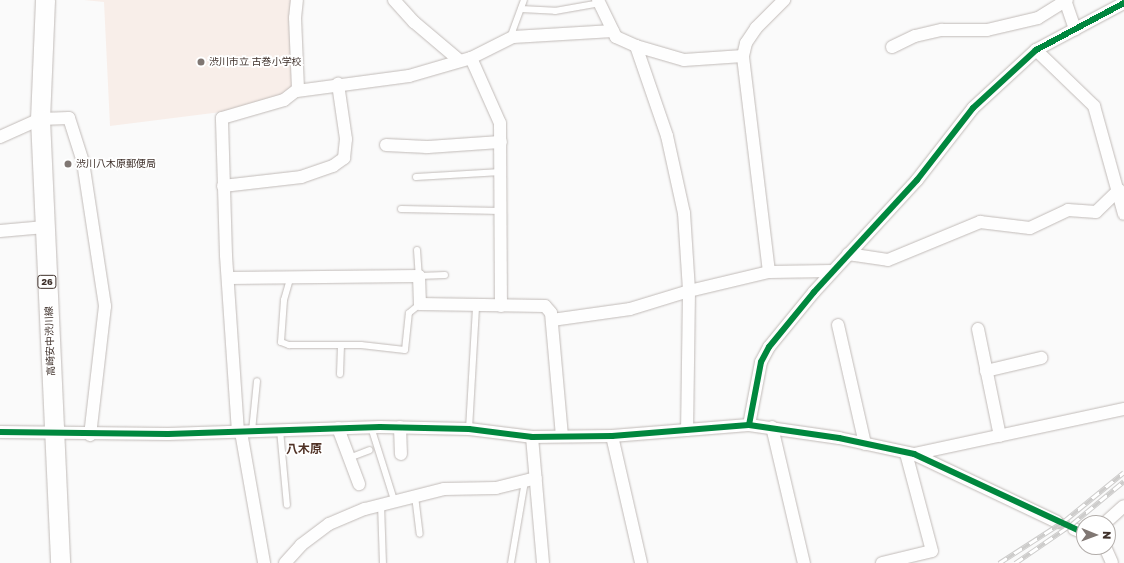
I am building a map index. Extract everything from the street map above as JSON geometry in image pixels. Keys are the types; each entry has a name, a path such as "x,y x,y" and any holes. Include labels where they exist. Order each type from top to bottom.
{"main road":[{"name":"高崎安中渋川線","path":"45,0 40,119 60,563"}],"street":[{"path":"297,0 297,91"},
{"path":"394,0 414,22 465,59 500,123 501,306"},
{"path":"769,272 743,56 746,43 756,28 784,0"},
{"path":"892,47 915,36 942,30 987,30 1038,18 1066,0 1074,29"},
{"path":"599,2 616,37 636,46 684,60 743,56"},
{"path":"749,425 761,362 769,347 832,271 917,180 973,108 1036,50 1124,3"},
{"path":"264,563 244,432 228,278 223,186 222,118 284,100 297,91 338,84 409,76 465,59 509,39 613,31"},
{"path":"636,46 667,136 682,196 689,291 687,430"},
{"path":"1036,50 1094,106 1119,190 1124,214"},
{"path":"223,186 301,177 333,166 344,158 346,139 338,84"},
{"path":"0,136 40,119 69,118 83,162 105,306 90,434"},
{"path":"386,145 427,147 500,142"},
{"path":"848,254 888,260 980,222 1030,228 1068,210 1096,212 1119,190"},
{"path":"0,230 45,227"},
{"path":"552,320 630,309 689,291 769,272 832,271"},
{"path":"228,278 290,279 419,276 420,304 545,306 551,313 552,320 562,436"},
{"path":"838,325 865,444"},
{"path":"978,329 1000,436"},
{"path":"986,371 1041,358"},
{"path":"910,454 1124,409"},
{"path":"0,432 54,435 244,432 400,427 469,429 532,436 612,436 749,425 772,427 910,454 1057,522"},
{"path":"400,427 401,454"},
{"path":"772,427 804,563"},
{"path":"338,428 359,484"},
{"path":"532,436 530,479 543,563"},
{"path":"612,436 641,563"},
{"path":"882,563 932,551 910,454"},
{"path":"286,563 301,545 329,524 381,504 444,489 496,488 530,479"},
{"path":"1114,515 1124,506"}],"lane":[{"path":"509,39 524,0"},
{"path":"521,9 555,12 599,2"},
{"path":"416,177 501,172"},
{"path":"401,209 501,211"},
{"path":"417,250 419,276 445,275"},
{"path":"290,279 284,300 281,342 289,345 341,345 405,350 409,312 420,304"},
{"path":"469,429 476,306"},
{"path":"340,374 341,345"},
{"path":"244,432 257,381"},
{"path":"371,427 394,500"},
{"path":"280,430 288,505"},
{"path":"349,458 370,450"},
{"path":"511,563 530,479"},
{"path":"415,496 420,534"},
{"path":"381,504 383,563"}],"shaded area":[{"name":"渋川市立 古巻小学校","path":"84,0 294,0 296,73 290,93 229,111 110,126 104,2"}],"tunnel":[{"path":"1057,522 1074,529"}],"railway":[{"path":"999,563 1064,521 1124,472"},
{"path":"1015,563 1072,524 1124,481"}],"cycle path":[{"path":"749,425 761,362 769,347 814,292 917,180 973,108 1036,50 1124,3"},
{"path":"0,432 168,434 380,427 469,429 532,437 612,436 749,425 839,438 914,454 1076,529"}],"place":[{"name":"渋川市立 古巻小学校","path":"201,62"},
{"name":"渋川八木原郵便局","path":"68,164"}],"district":[{"name":"八木原","path":"304,449"}]}
